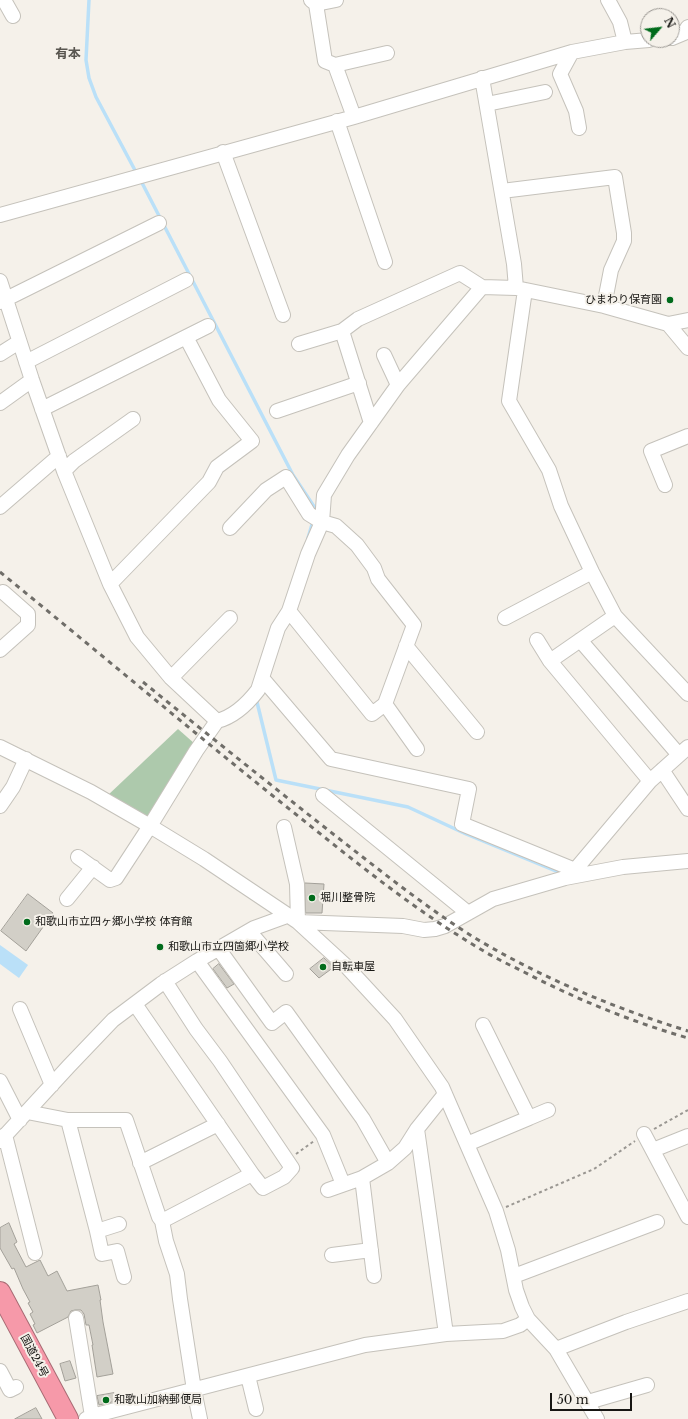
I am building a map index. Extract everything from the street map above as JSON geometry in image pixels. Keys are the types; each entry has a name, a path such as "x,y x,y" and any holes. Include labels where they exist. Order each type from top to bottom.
{"highway":[{"name":"国道24号","path":"0,1292 68,1419"}],"street":[{"path":"4,0 13,16"},
{"path":"336,0 314,2 325,61 334,64 387,52"},
{"path":"608,0 620,22 625,42"},
{"path":"0,215 223,152 354,117 572,52 625,42 640,41"},
{"path":"572,52 560,74 576,111 579,128"},
{"path":"334,64 354,117"},
{"path":"482,78 514,264 520,289 509,401 549,470 561,506 592,572 615,616 688,694"},
{"path":"487,104 545,92"},
{"path":"337,121 385,262"},
{"path":"223,152 284,315"},
{"path":"502,191 615,177 624,241 611,270 604,306"},
{"path":"2,300 159,223"},
{"path":"299,344 342,331 358,319 460,273 482,287 520,289 604,306 668,324 688,320"},
{"path":"26,362 186,280"},
{"path":"0,281 2,300 19,342 64,471 110,584 137,638 171,678 217,721"},
{"path":"78,857 110,880 116,878 196,751 217,721 224,720 234,714 258,688 278,628 289,611 308,554 324,495 348,455 398,385 482,287"},
{"path":"668,324 688,348"},
{"path":"42,409 208,326"},
{"path":"342,331 371,423"},
{"path":"110,584 210,482 217,467 252,441 219,400 186,337"},
{"path":"0,354 19,342"},
{"path":"384,355 398,385"},
{"path":"0,403 32,380"},
{"path":"277,411 359,383"},
{"path":"64,471 74,461 133,419"},
{"path":"665,485 651,451 688,436"},
{"path":"0,507 59,456"},
{"path":"230,528 266,490 286,477 309,514 317,519 336,526 357,546 374,568 378,579 414,624 385,704 372,714 289,611"},
{"path":"505,618 592,572"},
{"path":"0,650 28,625 28,614 3,592"},
{"path":"550,661 615,616"},
{"path":"171,678 230,618"},
{"path":"537,640 550,661 650,781"},
{"path":"572,875 650,781 683,751 580,640"},
{"path":"406,646 477,732"},
{"path":"258,688 330,759 469,789 462,824 572,875"},
{"path":"385,704 417,749"},
{"path":"0,747 91,792 204,858 292,919 347,967 396,1019 442,1087 496,1211 508,1250 522,1307 528,1319 556,1349 597,1419"},
{"path":"0,806 13,787 26,759"},
{"path":"662,770 688,809"},
{"path":"323,795 468,913"},
{"path":"284,827 297,884 292,919"},
{"path":"35,1253 3,1138 114,1020 165,981 218,948 249,931 292,919 429,929 444,926 493,900 572,875 623,867 688,861"},
{"path":"67,899 93,867"},
{"path":"249,931 286,974"},
{"path":"218,948 272,1023 286,1012 363,1119 388,1163"},
{"path":"197,961 323,1135 343,1184"},
{"path":"134,1004 263,1188 284,1177 292,1168 220,1061 196,1029 165,981"},
{"path":"20,1009 52,1085"},
{"path":"483,1025 530,1118"},
{"path":"0,1081 23,1116"},
{"path":"328,1190 362,1178 388,1163 405,1148 417,1129 445,1094"},
{"path":"467,1144 548,1110"},
{"path":"23,1116 68,1120 126,1120 159,1217 162,1220 166,1241 177,1274 194,1390 200,1419"},
{"path":"68,1120 102,1254 117,1251 124,1277"},
{"path":"140,1163 218,1124"},
{"path":"417,1129 446,1334"},
{"path":"644,1134 688,1217"},
{"path":"652,1150 688,1136"},
{"path":"162,1220 252,1174"},
{"path":"362,1178 374,1276"},
{"path":"514,1276 657,1222"},
{"path":"97,1231 119,1224"},
{"path":"332,1254 371,1250"},
{"path":"556,1349 626,1322 688,1301"},
{"path":"76,1318 89,1418 365,1345 446,1334 503,1331 520,1325 528,1319"},
{"path":"248,1376 256,1409"},
{"path":"588,1402 647,1385"}],"path":[{"path":"496,1211 594,1169 644,1134 688,1110"},
{"path":"287,1161 323,1135"}],"green space":[{"path":"178,729 195,744 148,818 107,796"}],"water":[{"path":"0,945 28,965 19,978 0,964"}],"building":[{"name":"堀川整骨院","path":"305,883 324,884 322,913 306,913"},
{"name":"和歌山市立四ヶ郷小学校 体育館","path":"28,894 53,913 26,951 1,931"},
{"name":"自転車屋","path":"324,958 334,967 319,978 310,969"},
{"path":"219,964 234,984 227,988 213,969"},
{"path":"9,1223 17,1242 14,1244 26,1267 40,1260 48,1276 57,1271 67,1291 98,1285 103,1322 113,1374 97,1377 89,1325 86,1325 84,1314 81,1310 71,1311 68,1317 37,1333 33,1325 35,1324 30,1314 33,1312 28,1303 30,1302 14,1268 12,1269 0,1248 0,1228"},
{"path":"70,1361 76,1378 65,1381 60,1364"},
{"path":"114,1393 116,1401 99,1405 97,1396"},
{"path":"36,1408 42,1419 15,1419"}],"waterway":[{"path":"89,0 86,60 89,78 96,97 137,174"},
{"path":"140,179 293,475 317,511 316,513"},
{"path":"308,538 313,521"},
{"path":"256,698 276,780 408,807 466,834 563,874"}],"railway":[{"path":"0,572 204,740 351,858 404,898 459,936 492,956 544,982 604,1009 688,1038"},
{"path":"143,682 337,837 422,902 475,938 500,953 579,991 688,1031"}],"place":[{"name":"ひまわり保育園","path":"670,300"},
{"name":"堀川整骨院","path":"312,898"},
{"name":"和歌山市立四ヶ郷小学校 体育館","path":"27,922"},
{"name":"和歌山市立四箇郷小学校","path":"160,947"},
{"name":"自転車屋","path":"323,967"},
{"name":"和歌山加納郵便局","path":"106,1400"}],"district":[{"name":"有本","path":"68,54"}]}
